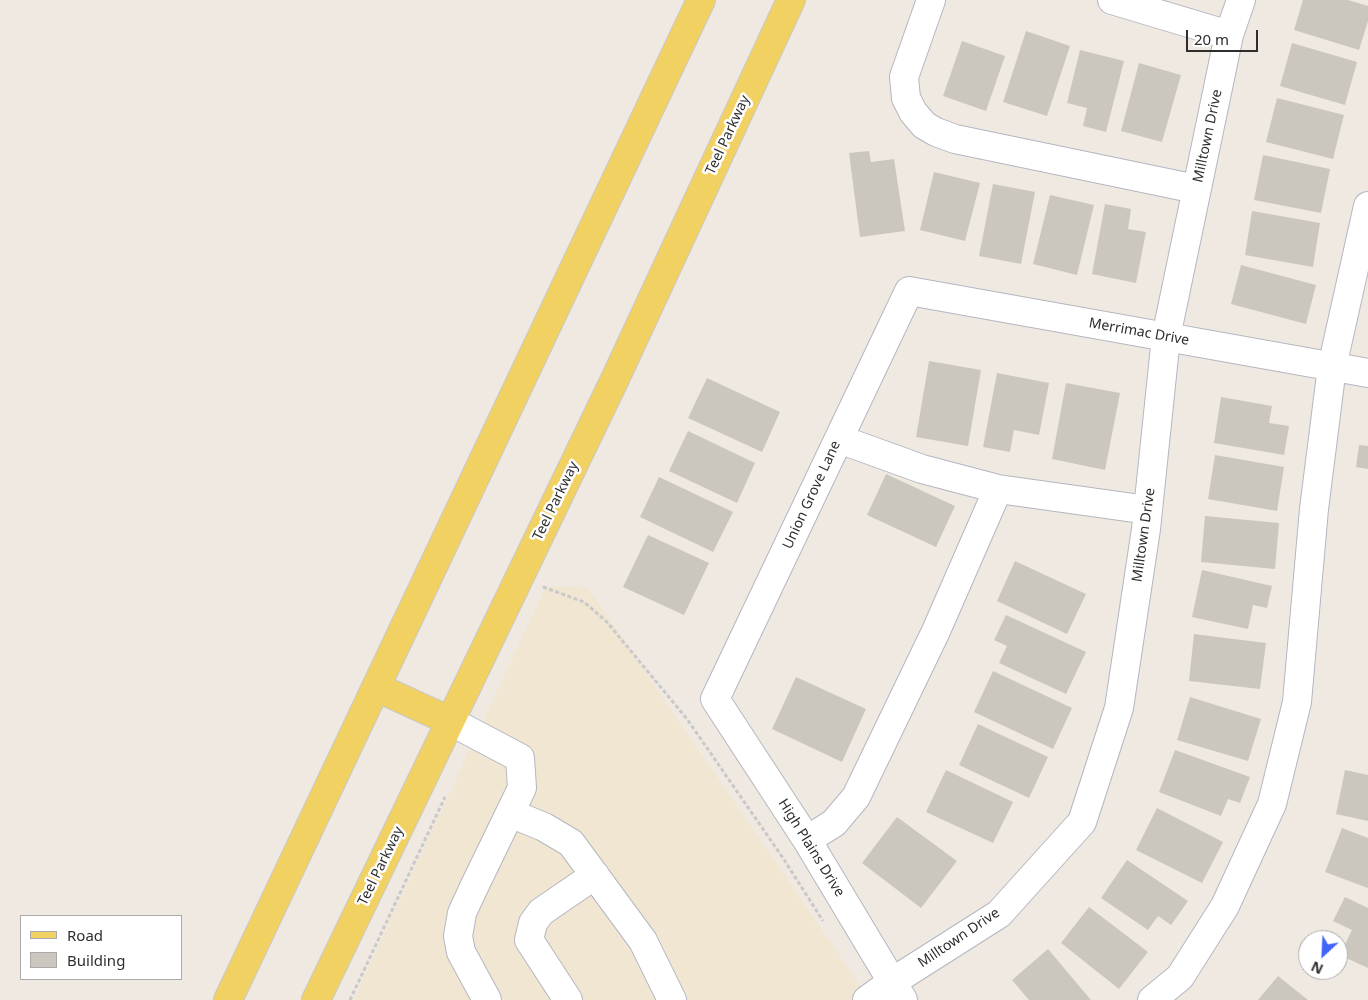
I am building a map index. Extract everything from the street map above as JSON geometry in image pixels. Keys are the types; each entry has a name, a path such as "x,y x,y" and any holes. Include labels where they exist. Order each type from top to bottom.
{"main road":[{"path":"228,1000 701,0"},
{"name":"Teel Parkway","path":"316,1000 610,388 792,0"},
{"path":"376,687 450,721"}],"street":[{"path":"931,0 904,76 906,98 913,112 924,125 955,139 1196,189"},
{"path":"1112,0 1228,35"},
{"name":"Milltown Drive","path":"867,1000 898,991 999,914 1082,822 1119,708 1148,510 1166,337 1228,35 1241,0"},
{"path":"1152,1000 1180,977 1220,914 1272,804 1298,702 1314,509 1332,366 1368,206"},
{"name":"Merrimac Drive","path":"909,292 1368,373"},
{"name":"Union Grove Lane","path":"715,699 909,292"},
{"path":"839,439 922,470 998,489 1148,510"},
{"path":"807,840 834,823 856,797 936,631 998,489"},
{"name":"High Plains Drive","path":"715,699 807,840 898,991"},
{"path":"450,721 520,758 522,788 462,913 458,936 461,952 487,1000"},
{"path":"510,813 544,827 570,843 643,941 672,1000"},
{"path":"568,1000 529,940 533,923 541,912 595,875"}],"path":[{"path":"543,587 584,602 607,622 687,719 783,858 828,929"},
{"path":"350,1000 446,796"}],"shaded area":[{"path":"546,586 587,587 870,1000 353,1000"}],"building":[{"path":"1303,0 1348,0 1368,6 1368,21 1359,50 1294,30"},
{"path":"1026,31 1070,46 1047,116 1003,102"},
{"path":"962,41 1005,56 986,111 943,96"},
{"path":"1292,43 1357,62 1345,105 1280,86"},
{"path":"1080,50 1124,61 1106,132 1083,126 1087,108 1067,103"},
{"path":"1139,63 1181,75 1162,142 1121,131"},
{"path":"1277,98 1344,115 1333,159 1266,142"},
{"path":"869,151 871,162 894,159 905,231 860,237 849,153"},
{"path":"1263,155 1330,169 1321,213 1254,200"},
{"path":"934,172 980,183 965,241 920,230"},
{"path":"993,184 1035,192 1021,264 979,256"},
{"path":"1050,195 1094,205 1077,275 1033,264"},
{"path":"1105,204 1131,209 1128,229 1146,232 1136,283 1092,274"},
{"path":"1252,211 1320,223 1313,267 1245,255"},
{"path":"1241,265 1316,285 1306,324 1231,304"},
{"path":"929,361 981,370 968,446 916,437"},
{"path":"997,373 1049,383 1039,435 1014,430 1010,452 983,447"},
{"path":"707,378 780,412 762,452 688,418"},
{"path":"1066,383 1120,393 1105,470 1052,459"},
{"path":"1221,397 1272,406 1269,423 1289,426 1284,455 1214,443"},
{"path":"688,431 755,463 737,503 669,471"},
{"path":"1359,445 1368,446 1368,469 1356,467"},
{"path":"1215,455 1284,467 1277,511 1208,499"},
{"path":"886,474 955,506 936,547 867,515"},
{"path":"659,477 733,512 713,552 640,517"},
{"path":"1205,516 1279,523 1275,569 1201,562"},
{"path":"648,535 709,563 684,615 623,587"},
{"path":"1015,561 1086,594 1067,634 997,601"},
{"path":"1202,570 1272,586 1267,608 1253,605 1248,629 1192,617"},
{"path":"1006,615 1086,652 1066,694 999,663 1007,646 994,640"},
{"path":"1194,634 1266,643 1260,689 1189,681"},
{"path":"993,671 1072,708 1053,749 974,712"},
{"path":"796,677 866,709 842,762 772,729"},
{"path":"1190,697 1261,719 1248,761 1177,740"},
{"path":"978,724 1048,757 1029,798 959,765"},
{"path":"1175,750 1250,777 1240,803 1228,799 1221,816 1159,792"},
{"path":"946,770 1013,802 993,843 926,812"},
{"path":"1345,770 1368,775 1368,821 1336,814"},
{"path":"1157,808 1223,842 1202,883 1136,850"},
{"path":"897,817 957,861 921,908 862,863"},
{"path":"1342,828 1368,838 1368,888 1325,872"},
{"path":"1127,860 1188,901 1171,925 1158,916 1148,930 1101,898"},
{"path":"1345,897 1368,908 1368,968 1348,959 1348,938 1352,930 1333,921"},
{"path":"1089,907 1148,952 1119,989 1061,943"},
{"path":"1048,949 1091,1000 1029,1000 1012,980"},
{"path":"1278,976 1308,1000 1258,1000"}]}
